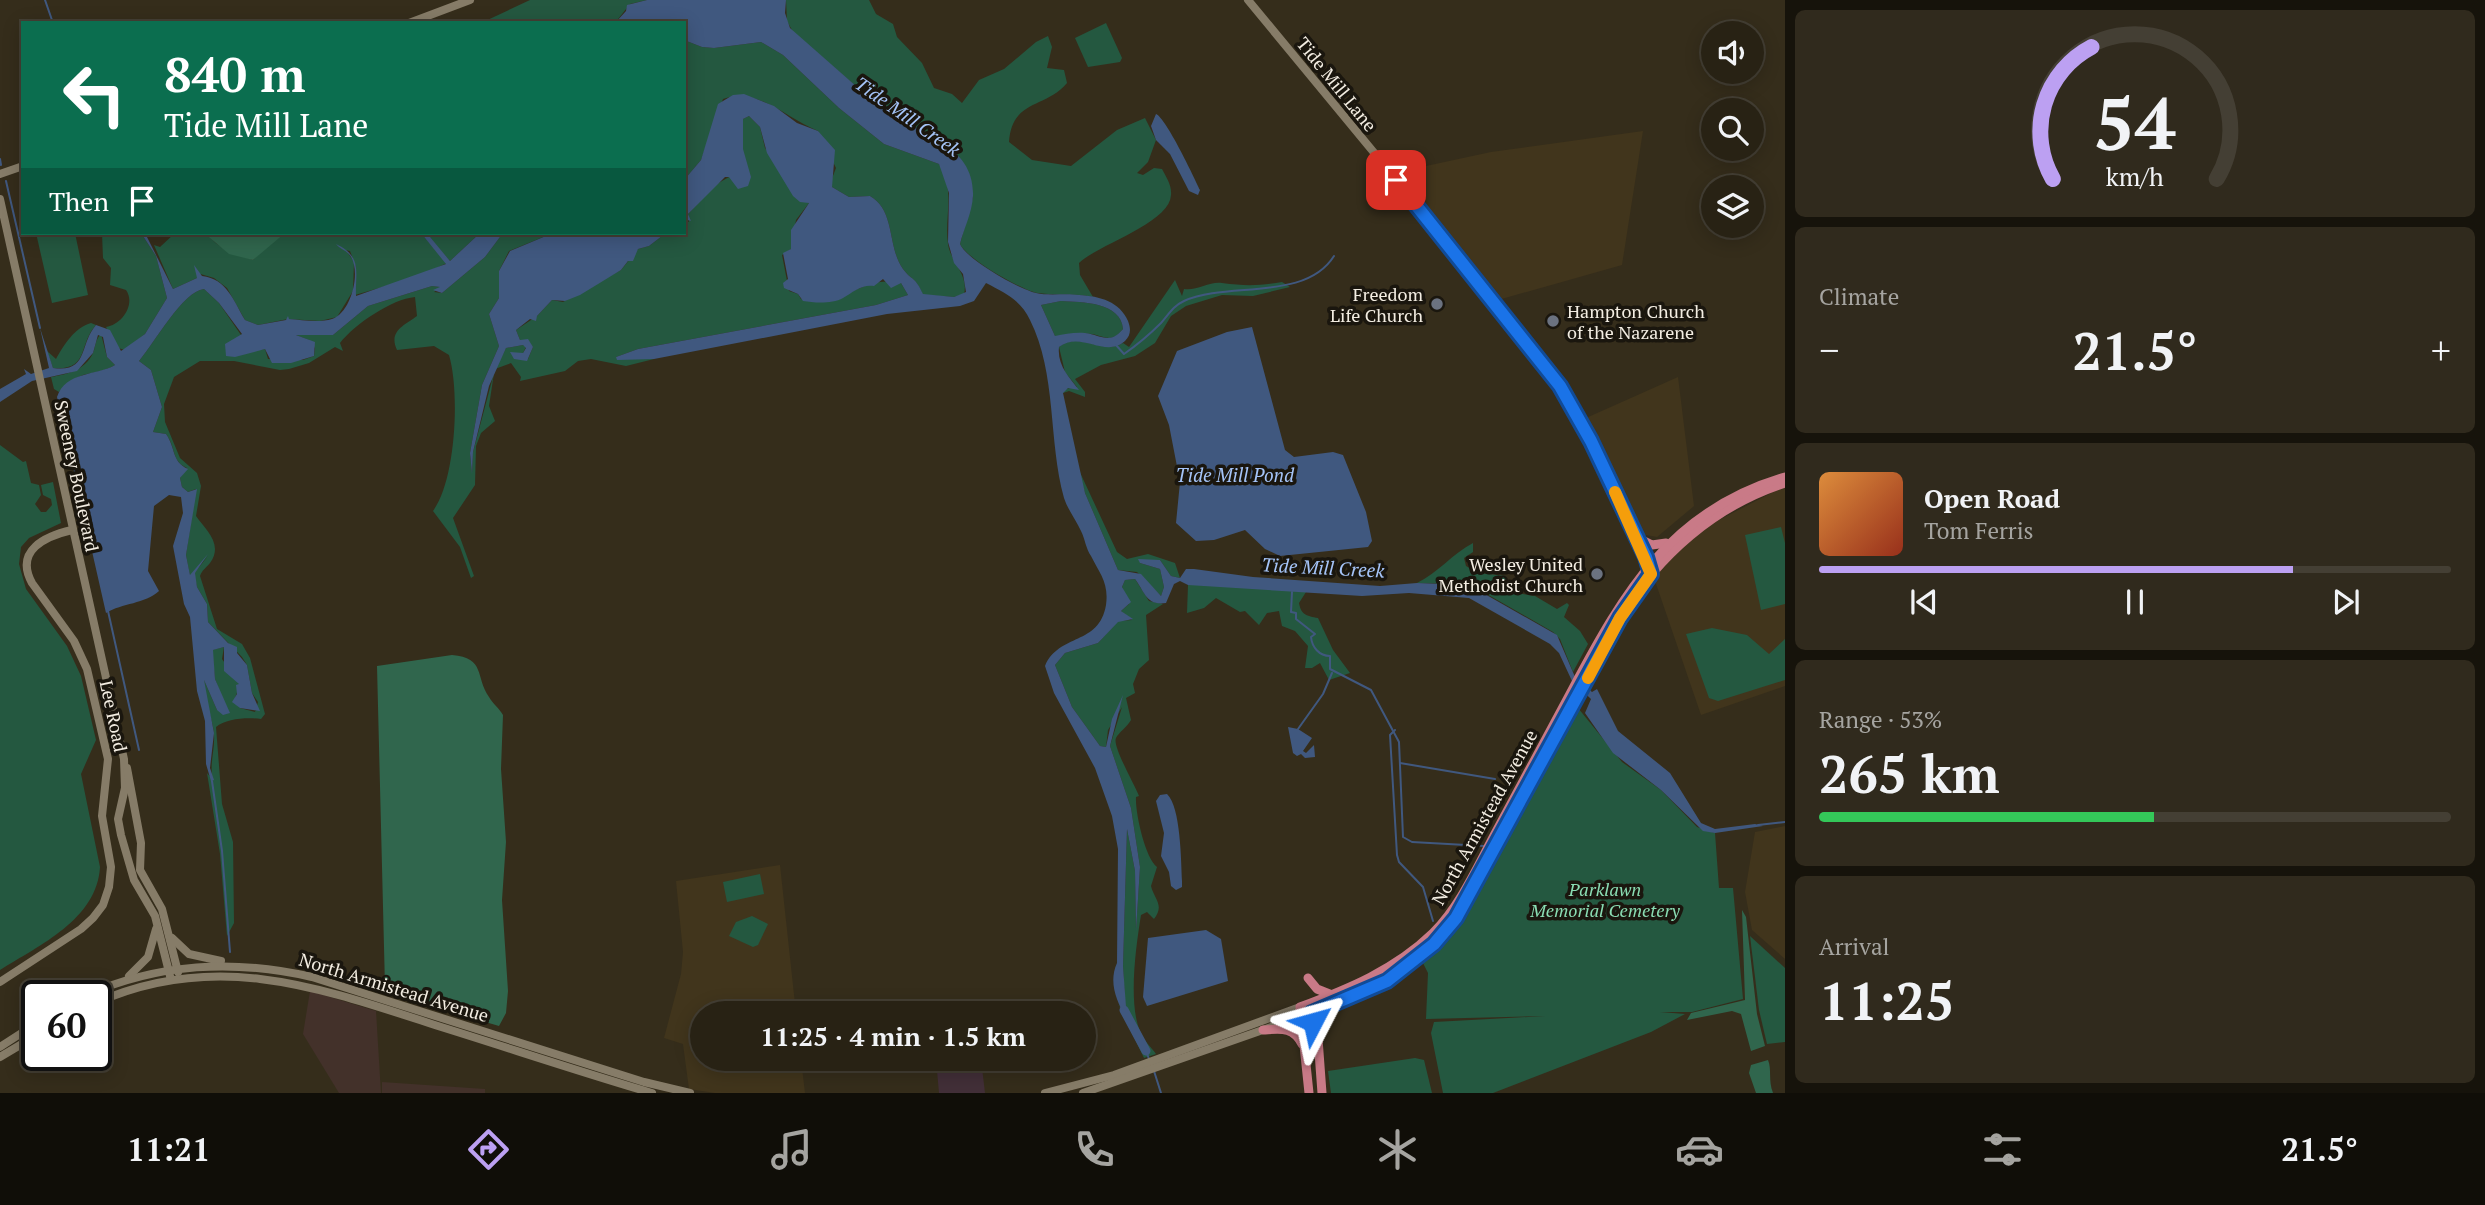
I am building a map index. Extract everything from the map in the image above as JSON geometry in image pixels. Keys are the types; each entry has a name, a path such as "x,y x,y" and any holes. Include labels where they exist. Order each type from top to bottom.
{"main road":[{"name":"Tide Mill Lane","path":"1248,0 1409,195 1560,386 1576,412 1649,569"},
{"path":"414,21 465,1"},
{"path":"0,174 21,167"},
{"name":"Sweeney Boulevard","path":"0,199 72,530 124,759 130,775 132,803 141,843 141,874 162,909 168,930 171,980"},
{"name":"North Armistead Avenue","path":"1311,1008 1391,966 1429,937 1449,914 1582,681 1612,615 1671,540 1721,503 1743,491 1785,477"},
{"name":"North Armistead Avenue","path":"1649,569 1705,524 1746,499 1785,483"},
{"name":"Lee Road","path":"0,982 81,929 103,905 109,887 110,856 102,816 108,759 89,678 77,647 32,583 27,571 35,544 46,537 72,530"},
{"path":"1636,537 1652,545 1671,540"},
{"name":"North Armistead Avenue","path":"1161,1063 1311,1008 1342,1002 1379,985 1413,962 1456,918 1577,690"},
{"name":"Sweeney Boulevard","path":"124,759 125,788 119,827 134,880 153,912 171,969 181,978"},
{"path":"117,983 139,969 148,957 156,937 153,912"},
{"path":"168,930 178,946 189,954 237,965"},
{"path":"197,977 212,971 215,965"},
{"name":"North Armistead Avenue","path":"112,985 171,969 215,965 237,965 312,977 644,1082 690,1093"},
{"name":"North Armistead Avenue","path":"112,998 171,980 197,977 253,976 313,986 652,1093"},
{"path":"1308,978 1317,989 1332,995"},
{"path":"1322,1093 1318,1022 1323,1013 1342,1002"},
{"path":"1311,1008 1322,1093"},
{"path":"1300,1012 1309,1093"},
{"name":"North Armistead Avenue","path":"1083,1093 1149,1067 1263,1031 1300,1012"},
{"path":"1263,1031 1291,1031 1304,1049"},
{"path":"0,1046 21,1033"},
{"path":"0,1057 21,1045"},
{"name":"North Armistead Avenue","path":"1045,1093 1149,1067"}],"shaded area":[{"path":"1643,131 1622,265 1498,300 1400,178 1426,166 1491,152"},
{"path":"1678,377 1694,506 1657,537 1640,534 1586,418"},
{"path":"1785,486 1785,686 1701,715 1654,578 1683,546 1717,521"},
{"path":"1785,826 1785,959 1752,930 1745,892 1755,832"},
{"path":"780,865 795,1001 690,1001 690,1071 802,1071 805,1093 715,1093 689,1089 683,1044 664,1038 681,974 683,952 676,881"},
{"path":"310,991 376,1011 381,1093 339,1093 303,1034"},
{"path":"937,1071 982,1071 985,1093 939,1093"},
{"path":"382,1082 485,1089 485,1093 382,1093"}],"green space":[{"path":"530,0 647,0 630,4 617,21 485,21"},
{"path":"786,0 869,0 876,14 893,24 897,37 922,63 934,88 952,94 962,103 979,80 1004,69 1036,42 1048,36 1052,47 1047,68 1064,70 1067,83 1016,118 1009,142 1032,160 1071,166 1117,130 1145,118 1156,140 1148,162 1137,173 1143,175 1154,168 1162,169 1171,188 1168,205 1147,224 1079,263 1080,275 1093,297 1038,293 1008,280 973,258 960,244 973,197 906,123 887,112 884,103 873,101 793,32 787,21"},
{"path":"1106,23 1122,58 1120,62 1088,67 1075,38"},
{"path":"686,41 714,48 761,42 783,55 839,108 884,144 939,164 947,183 948,244 964,281 964,294 954,297 923,295 898,260 888,220 878,203 870,196 849,197 832,187 831,181 836,168 818,131 772,106 748,97 723,99 701,160 686,178"},
{"path":"749,116 760,127 765,148 809,203 796,220 791,249 782,255 789,291 798,294 801,299 828,300 874,283 887,282 901,283 908,295 876,305 638,349 616,357 654,359 626,366 591,359 578,361 565,371 520,381 521,377 511,363 495,369 506,348 523,345 526,347 523,353 528,359 533,347 520,340 516,330 537,316 552,300 563,302 621,270 638,249 649,246 663,235 686,235 688,214 715,185 729,177 743,149 743,119"},
{"path":"36,235 75,235 88,295 52,303"},
{"path":"102,235 142,235 156,256 167,298 145,334 125,350 118,348 106,327 117,322 126,313 129,296 126,290 110,285 111,268 103,258"},
{"path":"173,235 208,235 222,248 253,260 279,235 423,235 447,263 417,277 355,295 356,267 350,251 346,250 354,262 353,291 337,317 320,321 288,319 258,325 245,320 227,288 214,278 197,273 197,278 173,289 154,245 160,247"},
{"path":"206,235 283,235 253,260 229,254"},
{"path":"427,235 478,235 450,261"},
{"path":"502,235 548,235 509,251 499,271 499,298 489,314 499,346 482,385 470,453 472,473 473,452 494,373 489,406 495,421 481,433 476,446 475,485 453,518 474,576 471,578 460,547 433,511 447,479 454,435 454,391 449,355 434,346 397,350 395,343 399,329 417,316 415,297 385,307 364,321 340,343 343,351 335,347 309,363 280,370 234,361 200,361 174,377 164,404 165,422 180,458 197,473 201,486 196,516 212,537 215,549 214,556 200,576 217,629 242,644 250,658 265,714 261,719 231,720 216,727 222,804 233,842 234,923 227,936 220,854 207,773 213,780 214,735 204,680 217,710 223,700 215,679 212,650 224,647 222,659 240,685 235,698 240,708 255,712 258,702 252,693 247,665 242,657 208,622 207,604 197,587 195,572 208,556 190,576 186,555 196,489 188,492 182,487 180,478 187,468 178,462 166,434 153,432 162,407 151,370 139,361 187,298 204,289 219,303 252,351 265,349 268,359 303,360 314,356 315,348 309,340 296,335 333,335 368,306 432,286 441,287 434,292 442,293 485,257"},
{"path":"1175,280 1182,296 1184,289 1217,283 1252,285 1282,282 1290,287 1253,296 1222,295 1186,306 1171,316 1155,343 1135,356 1101,365 1075,379 1085,392 1085,397 1069,391 1063,393 1064,389 1077,387 1065,372 1059,347 1075,341 1107,347 1123,343 1129,347"},
{"path":"1061,301 1089,303 1108,309 1121,320 1123,329 1112,338 1088,334 1055,336 1041,305"},
{"path":"91,323 96,325 78,361 65,368 53,368 47,351 56,359 75,333"},
{"path":"101,334 107,357 115,365 74,379 59,392 54,389 51,377 83,366"},
{"path":"0,445 23,462 26,461 31,483 39,485 41,495 35,504 41,512 46,512 52,505 51,499 43,495 41,485 53,482 61,523 29,538 21,547 19,564 26,589 67,646 81,676 96,740 81,774 100,867 89,902 78,916 64,929 0,970"},
{"path":"1077,466 1117,552 1127,559 1148,554 1175,563 1180,578 1171,576 1160,560 1140,563 1160,569 1164,587 1161,596 1137,572 1118,570 1085,493"},
{"path":"1781,527 1785,543 1785,604 1761,610 1745,535"},
{"path":"1473,543 1473,552 1464,558 1466,566 1479,573 1506,576 1509,592 1535,596 1557,609 1567,603 1569,605 1564,617 1580,631 1588,644 1573,672 1560,639 1553,632 1478,589 1462,584 1417,583"},
{"path":"1135,579 1149,601 1163,604 1146,615 1149,660 1139,669 1133,684 1135,693 1126,698 1131,720 1116,738 1120,756 1139,796 1136,797 1136,804 1139,823 1149,854 1157,867 1151,886 1159,910 1154,919 1147,912 1141,915 1134,974 1136,1019 1143,1037 1156,1054 1144,1058 1118,1004 1126,1018 1123,966 1127,829 1135,871 1136,930 1140,867 1131,808 1110,746 1122,707 1108,730 1106,747 1100,746 1072,707 1055,665 1065,653 1098,643 1118,621 1132,620 1121,611 1129,604 1122,587 1125,580"},
{"path":"1188,585 1306,592 1299,603 1301,610 1308,616 1318,618 1333,650 1350,673 1329,680 1320,663 1312,668 1305,668 1308,646 1295,631 1282,626 1279,611 1267,613 1259,625 1245,611 1240,612 1216,598 1204,608 1187,613"},
{"path":"1712,628 1747,635 1769,654 1785,639 1785,680 1718,701 1709,698 1686,634"},
{"path":"452,655 463,657 475,664 485,690 503,715 501,769 506,842 502,900 508,991 506,1013 499,1026 397,996 385,987 377,666"},
{"name":"Parklawn Memorial Cemetery","path":"1578,708 1622,762 1661,790 1697,827 1715,833 1719,888 1733,888 1743,999 1692,1012 1660,1012 1685,1014 1651,1032 1493,1093 1443,1093 1431,1033 1434,1022 1546,1016 1426,1019 1428,973 1423,963 1465,918"},
{"path":"760,874 764,894 727,902 723,882"},
{"path":"1742,910 1746,917 1757,1014 1765,1046 1751,1051 1741,1014 1732,1011 1687,1020 1691,1013 1745,1000"},
{"path":"752,916 768,924 758,945 753,947 729,936 736,922"},
{"path":"1750,936 1785,968 1785,1042 1767,1044 1759,1010"},
{"path":"1415,1058 1424,1060 1432,1093 1331,1093 1328,1071"},
{"path":"1768,1060 1773,1093 1756,1093 1749,1073 1751,1065"}],"water":[{"path":"647,0 786,0 785,13 790,28 873,101 884,99 888,112 944,144 956,153 965,165 971,179 973,196 960,244 972,258 1006,280 1028,290 1041,294 1094,297 1108,301 1120,309 1130,327 1125,341 1117,346 1076,341 1059,347 1064,370 1079,390 1068,388 1063,393 1085,493 1118,570 1141,574 1161,596 1164,587 1160,569 1140,563 1138,559 1160,560 1171,576 1180,578 1186,569 1194,569 1253,577 1380,586 1417,583 1469,585 1557,635 1575,677 1592,692 1597,689 1618,731 1670,773 1701,823 1715,829 1755,824 1763,826 1715,833 1703,831 1661,790 1613,753 1585,713 1591,699 1572,681 1559,653 1550,644 1469,598 1409,593 1362,596 1188,585 1180,581 1174,584 1166,603 1159,603 1147,597 1135,579 1125,580 1122,587 1131,602 1121,611 1133,619 1118,622 1098,643 1065,653 1055,665 1072,707 1100,746 1106,747 1112,719 1123,695 1110,746 1131,808 1140,867 1136,931 1135,871 1127,829 1123,966 1127,1020 1117,999 1113,978 1117,963 1118,849 1112,816 1095,768 1054,693 1045,666 1059,648 1095,627 1102,618 1106,605 1106,591 1103,579 1064,498 1044,362 1030,320 1017,302 986,283 974,301 960,306 887,314 654,359 617,360 616,357 638,349 876,305 908,295 901,283 891,288 883,279 874,286 862,287 839,300 818,303 803,301 798,294 784,288 783,283 788,279 783,253 791,249 791,230 809,203 800,202 793,196 767,153 760,127 749,116 743,119 743,149 751,177 748,186 738,189 729,177 725,177 688,214 691,221 686,220 686,178 701,160 718,104 733,95 744,94 774,106 797,123 818,131 835,150 832,187 849,197 870,196 878,203 888,220 898,260 923,294 954,297 966,292 963,274 954,263 948,242 949,193 939,164 884,144 839,108 783,55 761,42 702,47 686,41 686,21 617,21 626,11 627,5","holes":["1061,301 1089,303 1115,313 1121,320 1123,329 1109,338 1081,333 1055,336 1041,305"]},
{"path":"1156,114 1186,161 1200,190 1198,195 1189,191 1170,154 1156,140 1151,126"},
{"path":"142,235 146,235 173,289 197,278 194,265 202,276 218,281 223,286 245,320 258,325 286,320 288,316 289,319 316,321 332,319 339,315 349,301 355,273 351,257 336,244 345,249 354,260 356,266 356,296 446,264 423,235 430,237 450,261 478,235 502,235 485,257 442,293 433,290 440,287 432,286 368,306 333,335 296,335 315,342 314,356 291,363 272,363 265,349 235,357 226,356 225,344 242,334 219,303 204,289 187,298 139,361 151,370 162,407 153,432 166,434 176,458 188,469 180,478 182,487 188,492 197,489 186,555 190,575 208,554 195,573 197,587 207,604 208,622 228,643 237,647 237,653 247,665 252,693 260,711 240,708 232,702 237,694 236,685 239,684 224,671 224,647 213,650 215,679 230,713 223,715 217,710 204,680 214,733 210,768 214,780 211,781 206,764 205,721 197,691 190,617 184,604 173,546 183,513 181,497 169,495 154,506 148,571 159,591 147,599 106,613 57,397 61,389 74,378 115,365 107,357 103,337 98,335 93,353 77,371 32,381 0,402 0,389 26,374 24,369 31,374 49,368 40,328 53,368 73,366 78,362 96,325 110,330 121,351 145,334 167,298 156,256"},
{"path":"548,235 663,235 649,246 638,249 633,261 628,261 621,270 580,295 565,301 552,300 537,316 536,321 530,319 516,330 520,340 528,339 533,347 527,361 514,359 510,352 523,353 526,348 523,345 506,348 489,386 473,452 472,474 470,453 482,385 499,346 489,314 499,298 499,271 510,251"},
{"name":"Tide Mill Pond","path":"1252,327 1285,450 1294,457 1333,452 1343,455 1366,512 1372,541 1368,547 1280,556 1265,549 1245,530 1214,540 1196,541 1176,523 1180,482 1169,425 1158,396 1177,351 1227,332"},
{"path":"1288,727 1298,729 1312,738 1303,751 1306,753 1314,745 1315,757 1305,758 1301,754 1297,756 1293,753"},
{"path":"1167,794 1175,810 1179,835 1182,887 1176,890 1171,886 1169,872 1161,856 1164,833 1156,801 1160,795"},
{"path":"1206,930 1221,939 1228,981 1147,1006 1143,997 1148,938"}],"waterway":[{"path":"45,0 52,21"},
{"path":"0,159 1,165"},
{"path":"6,181 40,328"},
{"path":"1116,345 1124,354 1184,301 1202,295 1265,288 1305,280 1321,270 1334,256"},
{"path":"1292,592 1291,612 1296,613 1296,619 1315,634 1311,637 1313,644 1319,653 1330,656 1330,669 1371,690 1399,742 1403,837 1412,842 1484,846"},
{"path":"108,611 139,750"},
{"path":"1298,729 1323,694 1332,673"},
{"path":"1395,730 1390,735 1397,855 1399,862 1423,887 1433,921"},
{"path":"1400,763 1495,779"},
{"path":"212,781 222,851 230,952"},
{"name":"Tide Mill Creek","path":"1758,825 1785,822"},
{"name":"Tide Mill Creek","path":"1124,1010 1146,1051"},
{"name":"Tide Mill Creek","path":"1146,1051 1149,1059"},
{"name":"Tide Mill Creek","path":"1154,1071 1161,1093"}],"slow traffic":[{"path":"1588,678 1620,618 1651,574 1646,557 1615,492"}],"place":[{"name":"Freedom Life Church","path":"1437,304"},
{"name":"Hampton Church of the Nazarene","path":"1553,321"},
{"name":"Wesley United Methodist Church","path":"1597,574"}],"route":[{"path":"1313,1022 1312,1013 1387,981 1434,944 1456,918 1475,888 1620,618 1651,574 1646,557 1591,441 1560,386 1396,180"}]}
